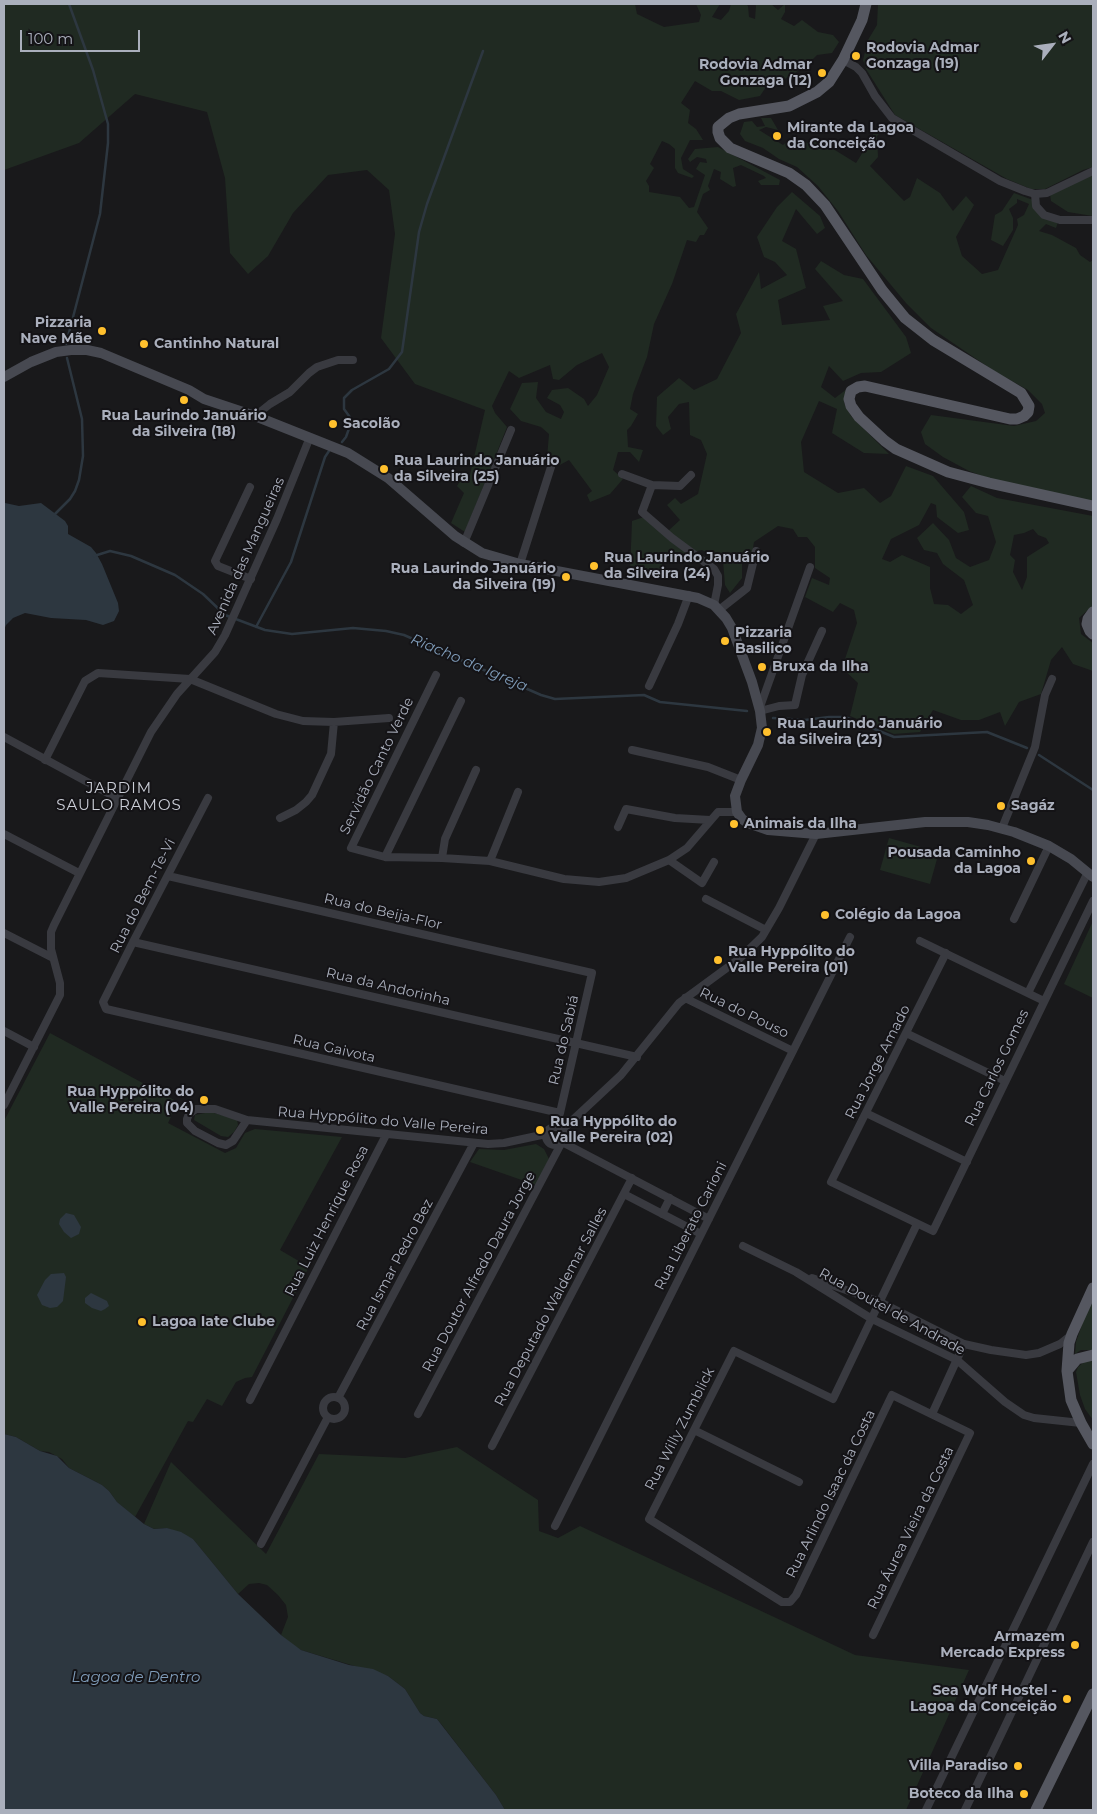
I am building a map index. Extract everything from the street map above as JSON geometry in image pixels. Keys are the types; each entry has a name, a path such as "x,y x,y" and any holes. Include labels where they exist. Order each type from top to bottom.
{"main road":[{"path":"866,4 862,20 843,60 829,82 817,92 789,106 739,114 729,118 718,127 720,138 730,148 789,173 806,185 825,205 882,290 905,318 932,340 1021,393 1029,406 1028,412 1024,416 1010,419 865,386 858,387 852,392 850,399 851,406 859,417 884,441 896,449 940,469 989,483 1093,506"},
{"path":"4,377 45,356 71,350 86,350 115,358 189,390 204,399 255,416 348,452 376,469 464,543 482,553 520,564 698,598 716,607 732,628 760,709 758,745 735,796 737,812 742,819 758,827 816,834 925,822 968,822 1002,828 1049,846 1072,859 1091,874"},
{"path":"1093,612 1087,624 1093,634"},
{"path":"1093,1288 1072,1334 1068,1352 1067,1371 1071,1400 1093,1444"},
{"path":"1067,1371 1077,1360 1093,1355"},
{"path":"1081,1423 1093,1427"},
{"path":"1036,1810 1093,1694"}],"street":[{"path":"843,60 862,73 875,96 892,118 1000,181 1035,194 1058,188 1093,171"},
{"path":"1035,194 1036,206 1044,215 1060,220 1093,220"},
{"path":"255,416 290,392 317,367 338,360 353,360"},
{"path":"464,543 511,430"},
{"name":"Avenida das Mangueiras","path":"4,1105 60,995 60,983 50,940 51,932 151,732 177,694 215,652 225,635 277,520 310,437"},
{"path":"520,564 551,468"},
{"path":"622,474 652,485 680,486 691,475"},
{"path":"652,485 642,512 672,538 714,569 718,576 716,607"},
{"path":"250,487 215,561 218,566 251,579"},
{"path":"716,607 747,588 756,552"},
{"path":"810,567 760,709 795,705 802,675 822,631"},
{"path":"649,686 689,596"},
{"path":"45,760 85,682 93,675 103,673 190,679 290,719 334,722 388,718"},
{"name":"Servidão Canto Verde","path":"436,675 351,848 385,857 490,861 564,879 599,882 637,874 669,860 681,853 694,841 710,820"},
{"path":"1002,828 1035,747 1044,695 1052,679"},
{"path":"385,857 460,701"},
{"path":"280,818 296,810 312,795 331,754 334,722"},
{"path":"4,737 117,798"},
{"path":"632,750 708,767 741,780"},
{"path":"442,858 445,839 476,770"},
{"path":"490,861 518,792"},
{"name":"Rua do Bem-Te-Vi","path":"104,1005 105,998 133,942 208,798"},
{"path":"618,827 626,809 675,818 710,820 718,812 737,812"},
{"path":"4,834 79,873"},
{"path":"562,1130 621,1075 672,1011 685,998 750,950 766,930 779,908 816,834"},
{"path":"1014,919 1049,846"},
{"path":"669,860 702,884 714,862"},
{"name":"Rua Carlos Gomes","path":"1028,993 1091,874"},
{"name":"Rua do Beija-Flor","path":"168,876 592,973"},
{"path":"706,899 766,930"},
{"name":"Rua Carlos Gomes","path":"917,1224 933,1231 1093,901"},
{"path":"4,933 53,958"},
{"name":"Rua Liberato Carioni","path":"555,1526 850,938"},
{"path":"920,941 1044,1001"},
{"name":"Rua da Andorinha","path":"133,942 637,1057"},
{"name":"Rua Jorge Amado","path":"917,1224 831,1182 946,953"},
{"name":"Rua do Sabiá","path":"560,1114 592,973"},
{"name":"Rua do Pouso","path":"685,998 793,1051"},
{"name":"Rua Gaivota","path":"104,1005 110,1011 560,1114"},
{"path":"4,1031 34,1047"},
{"path":"906,1033 1005,1081"},
{"name":"Rua Hyppólito do Valle Pereira","path":"247,1120 233,1141 226,1144 218,1143 195,1131 187,1119 193,1111 203,1108 224,1111 247,1120 474,1143 504,1143 546,1134"},
{"path":"866,1112 966,1162"},
{"path":"550,1128 562,1130 564,1134 562,1142 558,1145 551,1145 546,1141 546,1134 550,1128"},
{"name":"Rua Luiz Henrique Rosa","path":"250,1400 386,1135"},
{"path":"562,1142 709,1219"},
{"name":"Rua Doutor Alfredo Daura Jorge","path":"418,1414 562,1142"},
{"name":"Rua Ismar Pedro Bez","path":"338,1398 474,1143"},
{"name":"Rua Deputado Waldemar Salles","path":"492,1446 632,1178"},
{"path":"624,1194 701,1234"},
{"path":"662,1214 670,1198"},
{"path":"872,1318 917,1224"},
{"name":"Rua Doutel de Andrade","path":"744,1246 796,1272 872,1318 957,1360 1005,1402 1024,1415 1034,1418 1081,1423"},
{"name":"Rua Doutel de Andrade","path":"796,1272 880,1302 964,1344 1008,1354 1038,1354 1052,1349 1072,1334"},
{"name":"Rua Willy Zumblick","path":"649,1519 734,1351 833,1399 872,1318"},
{"path":"932,1414 964,1344"},
{"name":"Rua Arlindo Isaac da Costa","path":"649,1519 782,1602 790,1602 796,1596 892,1395 932,1414"},
{"path":"331,1397 338,1398 344,1404 343,1414 338,1418 328,1417 324,1411 324,1404 331,1397"},
{"name":"Rua Áurea Vieira da Costa","path":"874,1635 970,1433 932,1414"},
{"path":"261,1544 328,1417"},
{"path":"694,1430 799,1482"},
{"path":"926,1810 1093,1464"},
{"path":"965,1810 1093,1542"}],"shaded area":[{"path":"4,4 635,4 637,14 664,27 699,22 701,15 696,4 720,4 712,17 721,20 729,11 731,4 746,4 749,17 755,19 755,4 771,4 778,10 785,4 785,12 781,19 794,26 802,20 818,32 833,35 839,42 832,53 817,55 806,66 780,82 766,87 760,96 739,100 721,91 712,91 695,81 681,103 690,110 688,123 696,129 703,140 690,140 681,158 683,169 694,176 692,178 678,173 675,168 675,149 662,141 650,164 654,168 646,181 649,186 649,192 680,197 689,208 694,207 705,175 696,169 700,162 707,163 706,159 697,157 690,162 688,159 695,149 718,147 780,180 779,185 761,185 758,181 766,178 764,176 741,165 733,168 736,186 733,187 720,179 721,172 714,169 708,186 710,190 703,194 697,212 708,228 704,235 700,235 696,242 687,240 672,284 654,324 647,357 633,394 630,409 638,414 627,430 628,447 643,450 639,462 630,452 618,452 613,470 623,479 610,494 590,502 587,495 592,491 569,460 558,466 547,458 549,434 541,427 521,421 510,409 522,383 538,382 536,398 546,412 561,419 564,412 560,405 547,398 552,390 568,388 584,399 588,406 597,395 609,367 602,353 577,365 559,380 553,379 550,365 519,378 509,371 492,406 495,413 507,427 465,532 451,523 464,493 457,486 464,475 469,479 485,410 415,384 381,338 395,234 389,190 367,170 328,175 293,213 268,256 248,274 230,253 225,178 207,112 135,94 79,143 4,170"},
{"path":"878,4 1093,4 1093,167 1045,189 1031,189 1007,179 895,115 866,69 863,60 868,40 877,25"},
{"path":"761,118 771,118 778,130 766,127 759,130 783,145 790,139 797,140 808,143 814,150 817,148 811,139 830,147 856,163 873,136 873,130 879,126 882,131 877,136 878,157 870,166 904,201 910,197 917,178 940,193 953,211 966,196 974,205 956,237 962,256 982,274 998,270 1018,225 1017,219 1024,215 1029,204 1017,199 1017,203 1009,209 1013,218 1013,230 1003,246 991,240 995,215 1002,211 1014,193 1033,200 1058,222 1056,228 1046,224 1039,231 1052,235 1076,248 1080,255 1090,262 1093,260 1093,502 999,482 969,471 943,457 925,444 921,432 931,415 1014,426 1036,421 1045,413 1042,404 1028,390 994,371 931,328 906,303 866,255 838,211 818,186 797,167 779,159 763,148 745,141 740,134 744,122 752,121 757,127 765,126"},
{"path":"1093,174 1093,216 1068,212 1051,201 1050,194"},
{"path":"792,192 820,216 825,228 817,234 796,209 782,241 796,249 806,288 778,300 782,325 830,320 823,306 843,301 815,269 821,261 844,275 863,279 906,337 911,353 881,372 861,373 843,381 829,366 821,387 835,398 847,389 844,403 851,416 889,454 864,453 832,433 837,409 819,401 801,442 804,472 838,493 864,488 880,503 891,496 906,466 933,476 964,512 969,530 958,533 937,517 936,505 931,503 919,525 891,539 882,559 890,562 902,555 930,567 930,588 934,604 948,605 961,614 973,605 964,580 943,564 937,553 924,550 917,538 933,523 949,540 956,558 970,567 989,560 996,542 988,516 976,513 962,497 971,486 997,498 1093,516 1093,607 1079,618 1081,634 1093,643 1093,671 1073,664 1062,647 1051,660 1041,694 1019,702 1005,726 1000,712 979,720 961,720 933,710 920,732 894,734 850,716 858,683 842,668 857,623 854,610 840,603 833,612 805,597 812,578 829,585 830,578 815,568 815,547 807,537 798,537 793,529 778,526 754,542 751,561 742,560 742,578 730,593 725,585 723,560 702,550 673,557 662,563 662,579 630,572 632,521 650,515 668,531 680,520 667,505 675,498 681,504 698,494 707,454 701,440 690,435 689,402 679,404 668,417 671,429 663,435 656,426 657,397 679,378 694,390 717,379 741,333 736,314 759,272 761,289 787,275 775,262 764,257 757,237 777,207","holes":["1033,529 1038,535 1046,538 1049,543 1027,557 1027,577 1022,590 1013,572 1015,560 1010,555 1014,535"]},
{"path":"889,838 939,852 930,884 880,870"},
{"path":"1093,921 1093,998 1064,984"},
{"name":"Lagoa Iate Clube","path":"50,1033 178,1102 168,1123 225,1153 236,1148 245,1133 255,1129 342,1137 280,1250 309,1267 252,1377 236,1382 222,1406 207,1399 193,1422 188,1421 135,1517 117,1502 102,1485 69,1468 62,1459 49,1452 40,1451 16,1437 4,1434 4,1121"},
{"path":"214,1113 237,1119 238,1125 228,1137 221,1136 194,1120 195,1115"},
{"path":"536,1144 544,1149 549,1159 536,1185 470,1162 479,1149 504,1150"},
{"path":"1093,1301 1093,1350 1081,1350 1075,1354 1076,1342"},
{"path":"1085,1361 1093,1361 1093,1420 1085,1409 1080,1395 1076,1372 1078,1367"},
{"path":"457,1447 538,1500 539,1531 558,1538 580,1526 855,1655 969,1670 906,1810 505,1810 496,1795 442,1725 437,1719 420,1713 405,1689 388,1676 301,1650 294,1646 281,1635 288,1617 286,1605 267,1585 259,1583 249,1584 238,1594 193,1539 167,1528 154,1529 144,1524 171,1462 266,1554 319,1454 405,1458"}],"water":[{"path":"5,503 19,506 41,503 65,521 68,526 68,534 91,547 102,564 118,603 119,611 114,621 103,625 86,620 51,618 25,613 13,618 4,630"},
{"path":"66,1213 74,1215 81,1227 79,1234 71,1238 59,1224 60,1219"},
{"path":"64,1273 66,1277 63,1301 57,1307 50,1308 42,1305 37,1295 45,1280 51,1274"},
{"path":"91,1293 107,1301 109,1306 101,1311 85,1303 85,1298"},
{"name":"Lagoa de Dentro","path":"4,1434 16,1437 40,1451 57,1456 69,1468 102,1485 117,1502 144,1524 154,1529 167,1528 181,1532 193,1539 238,1594 281,1635 301,1650 349,1665 373,1669 388,1676 405,1689 420,1713 437,1719 496,1795 505,1810 4,1810"}],"waterway":[{"path":"66,344 100,214 108,143 108,124 93,70 69,4"},
{"path":"342,442 346,437 352,420 344,409 344,398 352,390 389,369 402,352 419,232 427,204 483,51"},
{"path":"54,515 70,499 75,491 83,456 82,419 67,358"},
{"path":"256,627 291,562 325,457 329,451"},
{"name":"Riacho da Igreja","path":"94,556 110,551 131,556 175,575 203,594 225,615 265,630 292,634 353,628 386,631 404,635 541,695 555,699 644,695 660,702 747,711"},
{"name":"Riacho da Igreja","path":"773,718 805,720 845,717 894,737 987,732 1027,748"},
{"name":"Riacho da Igreja","path":"1039,755 1093,790"}],"place":[{"name":"Rodovia Admar Gonzaga (19)","path":"856,56"},
{"name":"Rodovia Admar Gonzaga (12)","path":"822,73"},
{"name":"Mirante da Lagoa da Conceição","path":"777,136"},
{"name":"Pizzaria Nave Mãe","path":"102,331"},
{"name":"Cantinho Natural","path":"144,344"},
{"name":"Rua Laurindo Januário da Silveira (18)","path":"184,400"},
{"name":"Sacolão","path":"333,424"},
{"name":"Rua Laurindo Januário da Silveira (25)","path":"384,469"},
{"name":"Rua Laurindo Januário da Silveira (24)","path":"594,566"},
{"name":"Rua Laurindo Januário da Silveira (19)","path":"566,577"},
{"name":"Pizzaria Basilico","path":"725,641"},
{"name":"Bruxa da Ilha","path":"762,667"},
{"name":"Rua Laurindo Januário da Silveira (23)","path":"767,732"},
{"name":"Sagáz","path":"1001,806"},
{"name":"Animais da Ilha","path":"734,824"},
{"name":"Pousada Caminho da Lagoa","path":"1031,861"},
{"name":"Colégio da Lagoa","path":"825,915"},
{"name":"Rua Hyppólito do Valle Pereira (01)","path":"718,960"},
{"name":"Rua Hyppólito do Valle Pereira (04)","path":"204,1100"},
{"name":"Rua Hyppólito do Valle Pereira (02)","path":"540,1130"},
{"name":"Lagoa Iate Clube","path":"142,1322"},
{"name":"Armazem Mercado Express","path":"1075,1645"},
{"name":"Sea Wolf Hostel - Lagoa da Conceição","path":"1067,1699"},
{"name":"Villa Paradiso","path":"1018,1766"},
{"name":"Boteco da Ilha","path":"1024,1794"}],"district":[{"name":"JARDIM SAULO RAMOS","path":"119,798"}]}
